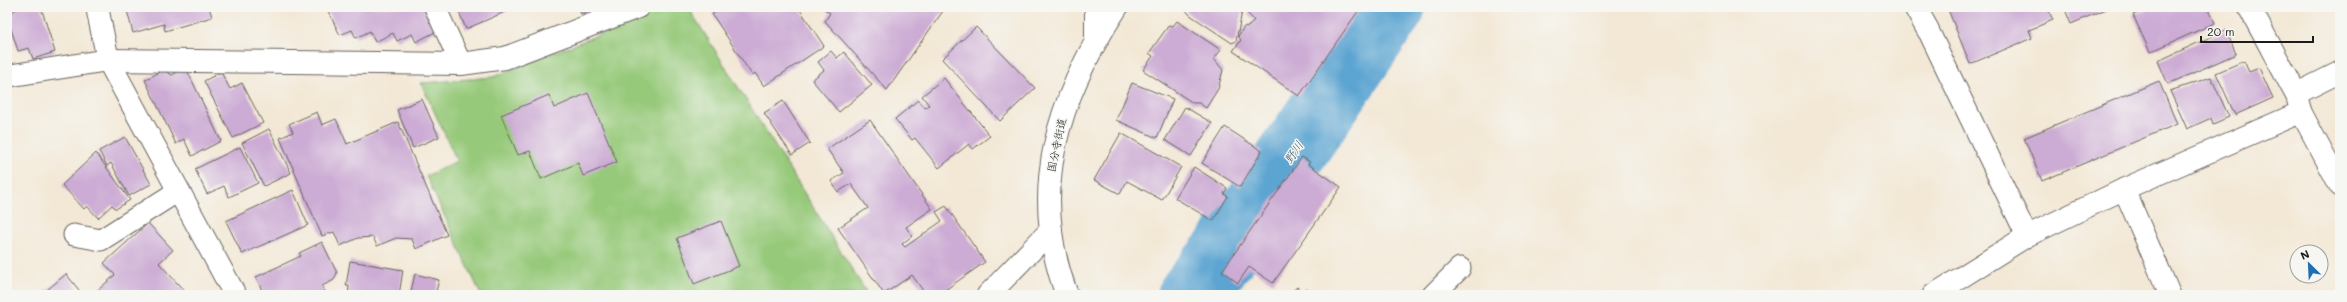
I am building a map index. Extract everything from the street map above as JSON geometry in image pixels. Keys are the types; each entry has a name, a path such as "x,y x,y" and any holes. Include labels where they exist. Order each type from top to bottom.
{"street":[{"path":"97,7 108,60 235,295"},
{"path":"1096,7 1096,40"},
{"name":"国分寺街道","path":"1067,295 1059,273 1051,230 1048,188 1052,151 1061,117 1096,40 1117,7"},
{"path":"1915,7 1928,30"},
{"path":"2249,7 2299,103"},
{"path":"7,75 108,60 461,64 505,58 633,8"},
{"path":"988,295 1051,230"}],"lane":[{"path":"435,7 461,64"},
{"path":"1928,30 2028,236"},
{"path":"1933,295 2028,236 2299,103 2340,72"},
{"path":"2299,103 2340,186"},
{"path":"2124,189 2170,295"},
{"path":"74,235 101,240 178,191"},
{"path":"1434,295 1460,268"}],"green space":[{"path":"668,7 688,7 868,295 481,295 426,176 457,161 421,83 493,77"}],"building":[{"path":"19,7 41,7 55,52 33,59 29,48 18,51 7,16"},
{"path":"126,7 209,7 212,17 165,31 164,24 133,33"},
{"path":"326,7 426,7 437,31 416,42 412,34 397,41 393,33 375,42 370,31 356,38 352,30 340,35"},
{"path":"457,7 516,7 466,29"},
{"path":"578,7 597,7 581,14"},
{"path":"712,7 798,7 824,46 764,86 755,73 752,75 712,14 716,12"},
{"path":"822,7 937,7 943,11 887,90 825,21 830,13"},
{"path":"1183,7 1243,7 1236,41 1232,43 1190,15"},
{"path":"1251,7 1361,7 1299,96 1233,51 1241,40 1238,36 1245,26 1248,27 1254,20 1248,14"},
{"path":"1947,7 2047,7 2053,20 2029,30 2032,38 1970,64"},
{"path":"2064,7 2111,7 2071,24"},
{"path":"2151,7 2208,7 2215,23 2150,52 2133,15"},
{"path":"1177,21 1221,50 1214,59 1223,70 1218,89 1206,108 1199,103 1193,103 1143,70 1153,56 1149,53 1169,25 1173,26"},
{"path":"976,27 1035,88 1000,121 942,59"},
{"path":"2226,30 2236,54 2168,84 2158,61"},
{"path":"831,51 837,58 844,52 872,85 839,112 812,80 824,70 818,62"},
{"path":"2244,61 2249,72 2259,68 2273,98 2235,115 2216,73"},
{"path":"186,68 221,141 192,156 184,139 176,144 145,80 163,70 172,75"},
{"path":"221,72 230,89 242,83 263,123 233,138 204,81"},
{"path":"2211,77 2229,117 2213,124 2211,118 2187,129 2170,91"},
{"path":"944,78 990,136 973,149 969,144 939,168 915,138 912,140 895,119 918,100 925,108 929,105 922,96"},
{"path":"2159,81 2177,124 2042,181 2024,138"},
{"path":"1132,83 1173,99 1157,138 1116,120"},
{"path":"588,93 617,162 583,176 578,163 541,179 530,151 518,155 501,115 549,95 554,108"},
{"path":"422,99 439,137 413,148 397,110"},
{"path":"783,101 810,143 792,155 764,113"},
{"path":"1185,107 1212,123 1191,156 1165,140"},
{"path":"317,112 322,125 336,119 347,144 398,122 447,235 416,249 412,239 396,238 377,246 373,237 358,238 340,246 334,232 322,236 280,138 293,132 289,124"},
{"path":"870,120 932,209 906,227 912,236 902,244 905,247 942,221 936,212 946,206 985,262 938,295 926,295 912,275 884,294 838,228 868,208 851,184 838,192 831,181 844,173 827,149"},
{"path":"1225,127 1262,151 1240,187 1202,163"},
{"path":"269,129 291,173 264,186 242,143"},
{"path":"1121,133 1181,167 1162,200 1127,181 1120,194 1094,180"},
{"path":"125,137 151,184 129,196 111,163 107,166 99,151"},
{"path":"240,147 258,183 229,197 224,186 207,194 195,169"},
{"path":"96,153 130,200 116,209 112,205 98,218 87,206 84,209 62,185"},
{"path":"7,156 12,165 7,168"},
{"path":"1302,157 1310,162 1308,164 1341,187 1273,283 1249,267 1238,283 1222,271"},
{"path":"1194,167 1227,188 1224,194 1228,196 1213,221 1175,198"},
{"path":"293,190 308,225 242,254 226,221"},
{"path":"721,221 739,266 694,284 677,238"},
{"path":"148,223 173,250 159,263 188,295 101,295 98,290 115,275 104,263"},
{"path":"322,242 337,273 334,280 322,286 326,295 264,295 256,277 301,256 299,253"},
{"path":"350,261 403,270 399,295 348,295 349,286 346,286"},
{"path":"66,274 83,295 41,295"},
{"path":"415,274 439,280 435,295 410,295"},
{"path":"1297,287 1302,292 1306,288 1313,295 1288,295"}],"waterway":[{"name":"野川","path":"1191,295 1227,250 1392,7"}]}
